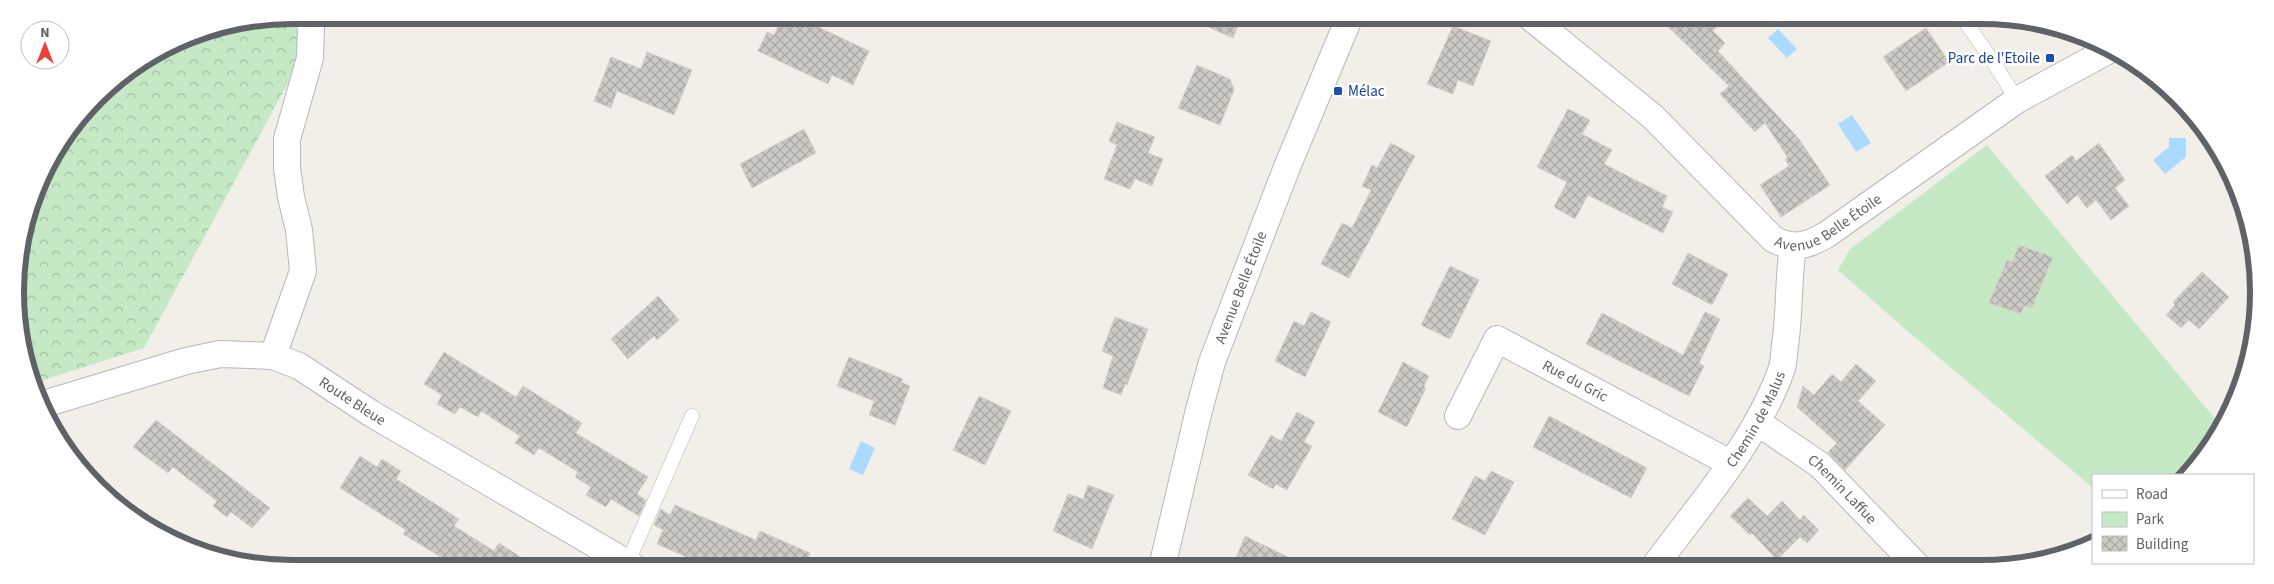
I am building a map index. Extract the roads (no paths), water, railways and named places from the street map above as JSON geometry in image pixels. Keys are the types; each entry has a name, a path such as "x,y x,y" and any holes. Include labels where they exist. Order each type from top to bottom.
{"street":[{"path":"273,356 303,271 299,230 291,197 287,168 287,139 310,58 310,24"},
{"name":"Avenue Belle Étoile","path":"1165,560 1198,414 1212,362 1287,167 1347,24"},
{"name":"Avenue Belle Étoile","path":"1539,24 1652,116 1773,239 1794,246 1812,243 1826,235 2017,100 2104,53"},
{"name":"Chemin de Malus","path":"1659,560 1730,463 1757,422 1782,366 1790,312 1790,268 1794,246"},
{"name":"Rue du Gric","path":"1458,416 1497,339 1730,463"},
{"name":"Route Bleue","path":"47,403 186,361 220,354 273,356 299,366 372,414 624,560"},
{"name":"Chemin Laffue","path":"1757,422 1820,465 1911,560"}],"lane":[{"path":"1967,24 2017,100"},
{"path":"633,560 692,416"}],"water":[{"path":"1778,29 1797,49 1787,58 1768,38"},
{"path":"1852,115 1871,143 1856,152 1838,124"},
{"path":"2169,138 2186,138 2186,157 2165,174 2153,160 2169,147"},
{"path":"861,441 875,448 863,475 849,469"},
{"path":"100,479 129,502 128,504 115,494"}],"place":[{"name":"Parc de l'Etoile","path":"2050,58"},
{"name":"Mélac","path":"1338,91"}]}
